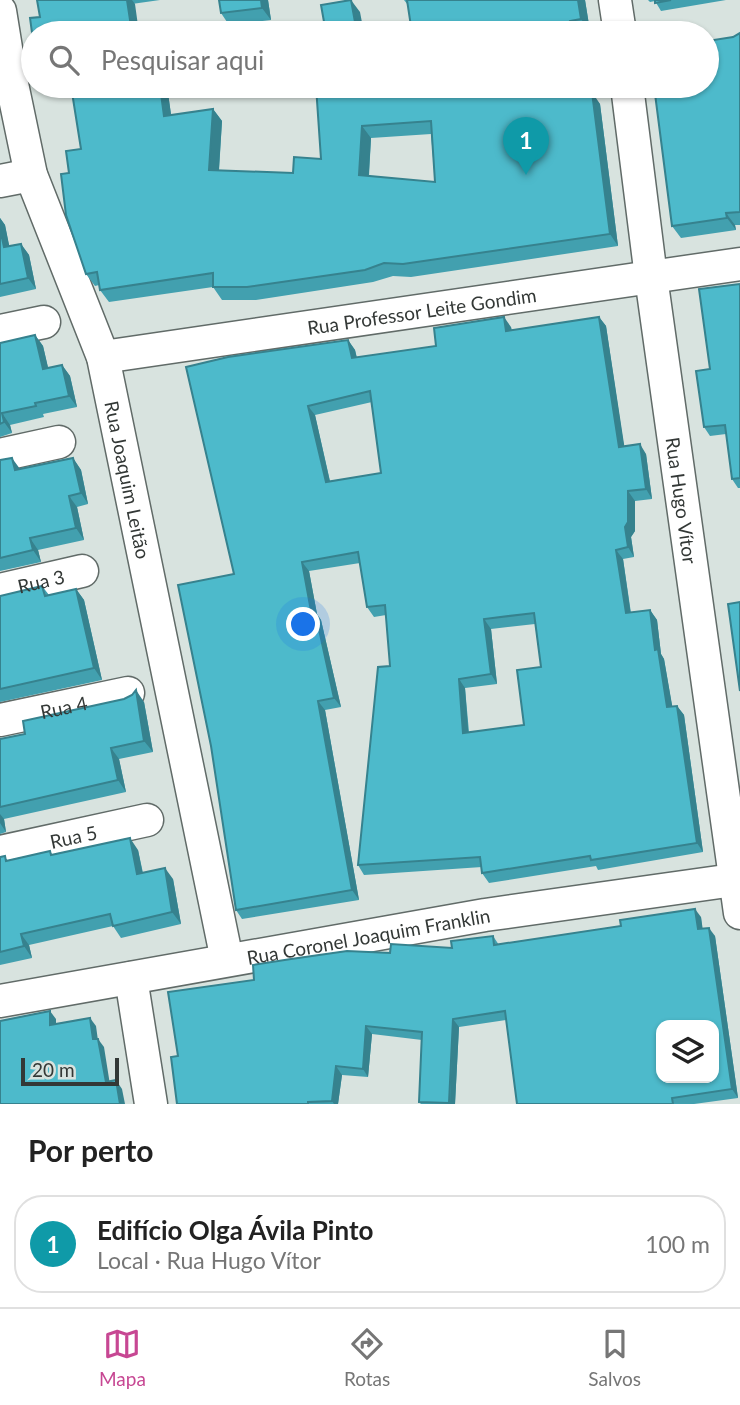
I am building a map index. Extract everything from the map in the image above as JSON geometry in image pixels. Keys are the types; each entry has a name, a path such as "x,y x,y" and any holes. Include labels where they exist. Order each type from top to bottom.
{"street":[{"path":"615,0 618,21"},
{"name":"Rua Joaquim Leitão","path":"0,11 31,175 103,357 227,960"},
{"name":"Rua Hugo Vítor","path":"629,98 651,277 738,880 740,914"},
{"path":"0,181 31,175"},
{"name":"Rua Professor Leite Gondim","path":"103,357 740,264"},
{"path":"0,331 44,322"},
{"path":"0,455 59,442"},
{"name":"Rua 3","path":"0,590 82,571"},
{"name":"Rua 4","path":"0,720 128,693"},
{"name":"Rua 5","path":"0,852 146,820"},
{"name":"Rua Coronel Joaquim Franklin","path":"0,1001 485,915 738,880"},
{"path":"131,978 151,1104"}],"building":[{"path":"37,0 127,0 130,21 30,21 30,18 40,17"},
{"path":"219,0 261,0 262,8 221,13"},
{"path":"351,0 355,21 324,21 321,5"},
{"path":"407,0 578,0 581,19 570,21 410,21"},
{"path":"740,33 740,212 726,213 727,218 672,226 656,98 719,98 719,39"},
{"path":"73,98 162,98 164,116 213,109 209,170 293,173 294,157 321,159 317,98 593,98 610,234 403,264 384,263 365,270 247,287 213,287 213,273 100,290 97,272 86,274 66,215 61,174 69,173 66,151 81,149","holes":["431,121 435,182 359,175 362,126"]},
{"path":"0,229 4,247 21,244 28,278 0,284"},
{"path":"740,284 740,478 732,479 725,425 704,427 696,371 710,369 699,289"},
{"path":"504,317 506,331 599,317 619,447 640,444 646,489 628,491 628,522 625,527 628,547 616,550 626,613 650,610 667,707 677,706 697,843 591,860 590,856 482,873 480,857 358,865 378,667 390,666 385,605 367,607 358,552 302,562 311,611 315,611 334,698 318,701 352,890 236,910 211,746 178,585 234,574 186,367 228,357 348,340 352,358 436,346 434,328","holes":["370,391 381,473 326,482 308,406","534,613 541,667 517,670 524,725 463,733 459,679 491,674 484,619"]},
{"path":"35,335 43,369 62,365 69,396 2,413 4,422 0,424 0,343"},
{"path":"12,458 15,470 73,458 81,493 69,496 76,528 30,538 33,550 0,558 0,460"},
{"path":"42,586 45,596 76,589 94,668 0,689 0,596"},
{"path":"740,602 740,691 728,604"},
{"path":"136,690 144,741 111,748 118,780 0,807 0,739 25,734 23,721 124,699"},
{"path":"130,838 137,874 165,868 172,912 113,926 110,914 21,934 24,946 0,952 0,857 5,856 6,861 50,851 51,855"},
{"path":"695,909 698,929 709,928 732,1089 672,1098 673,1104 517,1104 505,1011 453,1019 449,1103 419,1102 422,1032 366,1026 363,1069 336,1066 332,1101 308,1104 177,1104 171,1057 178,1056 168,992 254,980 253,965 347,951 390,953 391,944 452,948 451,941 493,936 494,945 621,926 620,920"},
{"path":"50,1011 50,1025 90,1018 93,1039 98,1039 106,1082 116,1080 120,1104 0,1104 0,1021"}],"place":[{"name":"Edifício Olga Ávila Pinto","path":"526,175"}]}
